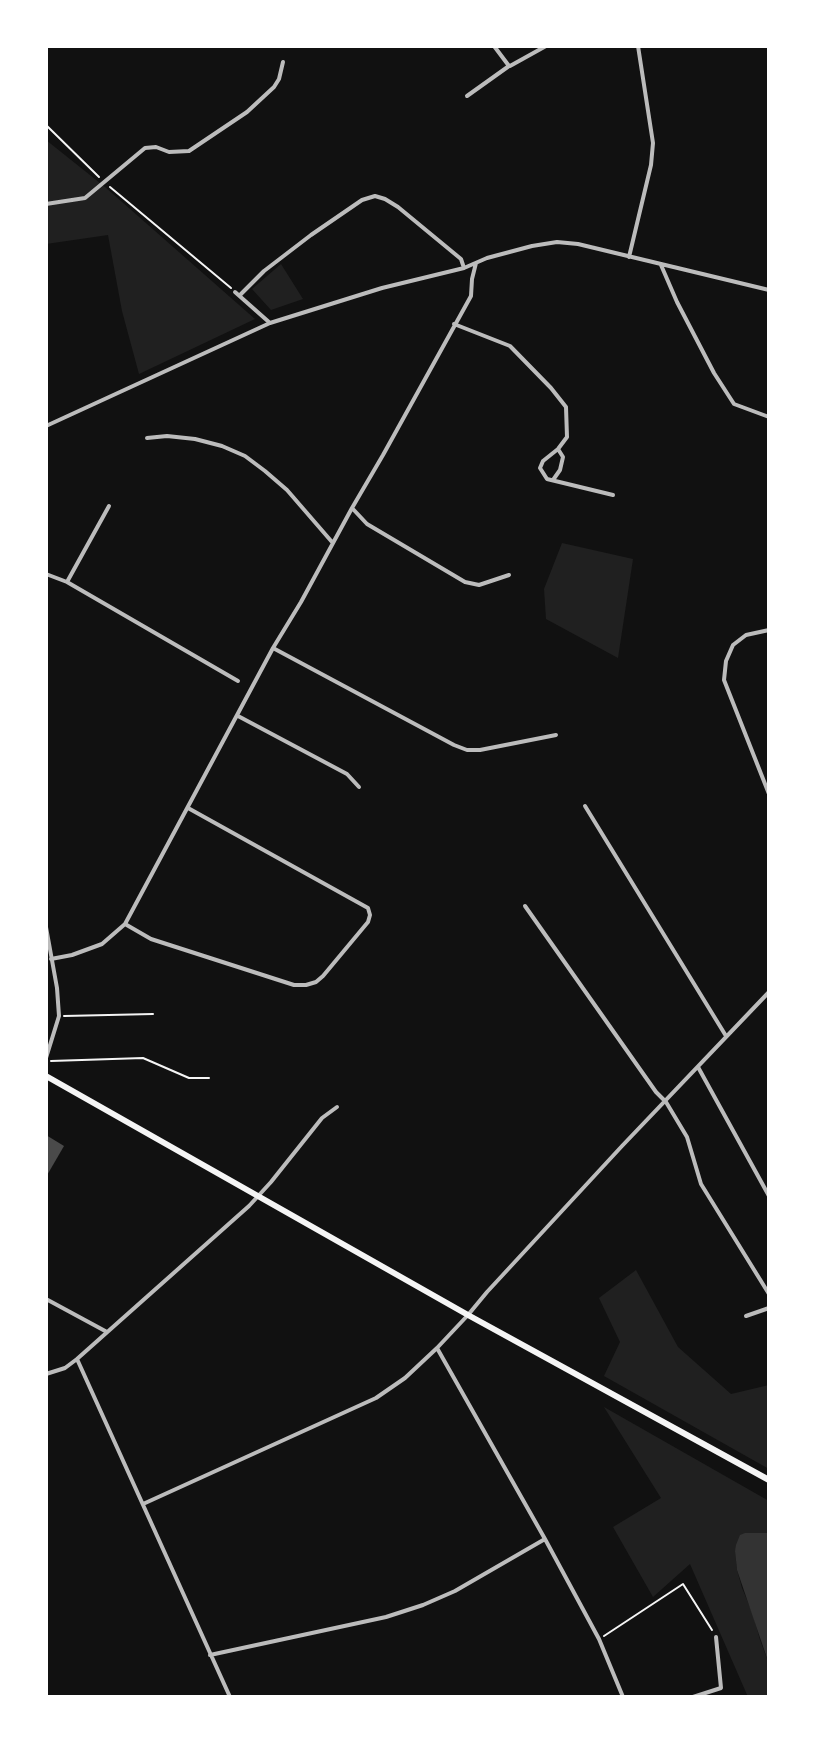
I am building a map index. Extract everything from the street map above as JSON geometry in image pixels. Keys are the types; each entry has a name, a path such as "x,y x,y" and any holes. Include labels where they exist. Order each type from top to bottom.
{"main road":[{"path":"46,1076 468,1315 769,1480"}],"street":[{"path":"494,46 509,66"},
{"path":"467,96 509,66 546,46"},
{"path":"629,257 651,165 653,143 638,46"},
{"path":"46,204 85,198 145,148 189,151 203,143 247,112 274,87 283,62"},
{"path":"270,323 237,294 311,235 362,200 375,196 385,199 409,216 461,259 464,268"},
{"path":"46,426 270,323 382,288 464,268 515,250 557,242 578,244 769,290"},
{"path":"51,959 102,944 125,924 273,648 471,296 476,263"},
{"path":"661,265 714,373 734,404 769,417"},
{"path":"454,324 510,346 566,407 567,437 540,468 547,479 613,495"},
{"path":"147,438 167,436 195,439 245,456 287,490 332,542"},
{"path":"553,480 560,470 563,457 558,449"},
{"path":"67,582 109,506"},
{"path":"352,508 367,524 465,582 479,585 509,575"},
{"path":"46,574 67,582 238,681"},
{"path":"769,630 746,635 733,645 726,661 724,680 769,794"},
{"path":"273,648 467,750 556,735"},
{"path":"238,716 347,774 359,787"},
{"path":"585,806 726,1036"},
{"path":"125,924 151,939 294,985 306,985 323,976 368,922 368,908 188,808"},
{"path":"525,906 666,1102 687,1137 701,1184 769,1294"},
{"path":"46,927 59,1016 46,1060"},
{"path":"143,1504 376,1398 405,1378 437,1348 769,992"},
{"path":"698,1067 769,1196"},
{"path":"46,1374 65,1368 77,1359 257,1197 322,1118 337,1107"},
{"path":"46,1299 107,1332"},
{"path":"746,1316 769,1308"},
{"path":"437,1348 599,1639 623,1697"},
{"path":"77,1359 230,1697"},
{"path":"210,1655 386,1617 423,1605 455,1591 545,1539"},
{"path":"693,1697 721,1688 716,1637"}],"path":[{"path":"46,125 104,182 237,294"},
{"path":"59,1016 153,1014"},
{"path":"46,1060 143,1058 189,1078 209,1078"},
{"path":"599,1639 683,1584 716,1637"}],"shaded area":[{"path":"46,140 105,187 255,319 139,374 122,311 108,235 46,244"},
{"path":"281,264 303,299 271,310 252,289"},
{"path":"562,543 633,559 618,658 546,619 544,589"},
{"path":"636,1270 678,1347 731,1394 769,1385 769,1469 604,1376 620,1342 599,1298"},
{"path":"604,1407 769,1501 769,1533 748,1534 735,1551 742,1588 769,1664 769,1697 748,1697 690,1564 653,1597 613,1527 661,1498"},
{"path":"769,1533 769,1664 737,1570 736,1545 740,1535"}],"building":[{"path":"46,1135 64,1146 46,1177"}]}
